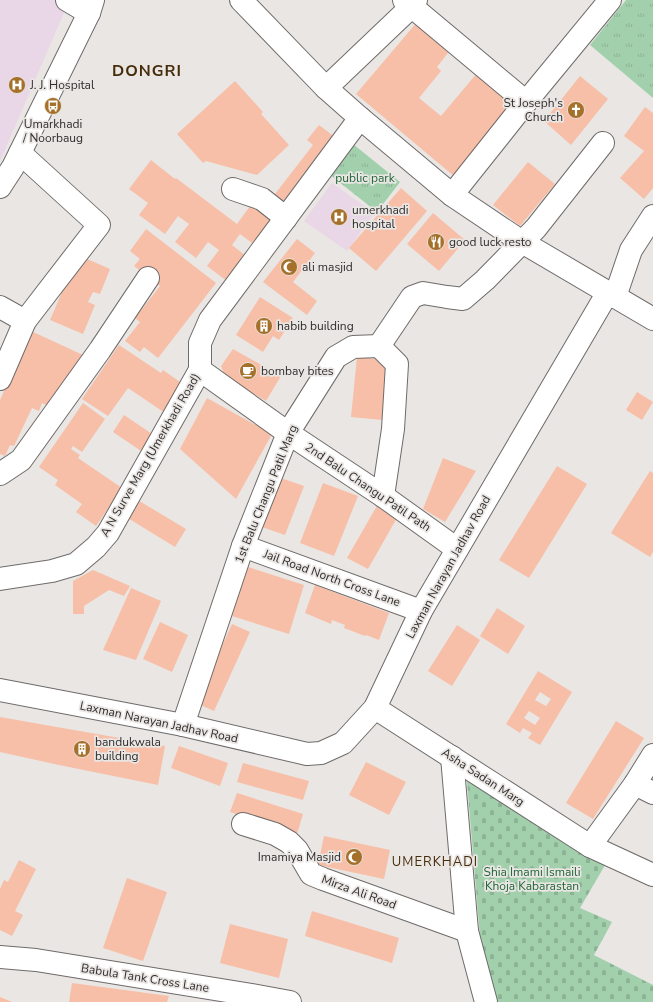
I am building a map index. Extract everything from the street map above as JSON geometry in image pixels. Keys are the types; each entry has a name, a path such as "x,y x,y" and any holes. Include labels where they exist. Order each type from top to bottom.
{"street":[{"path":"0,187 13,167 91,6 67,0"},
{"path":"240,0 326,88 452,195 529,234 611,295 653,319"},
{"path":"452,195 610,0"},
{"path":"326,88 411,2 476,61 526,102"},
{"name":"A N Surve Marg (Umerkhadi Road)","path":"0,579 52,571 76,564 96,547 108,533 200,370 200,344 210,320 360,118"},
{"path":"383,496 393,429 397,364 379,346 412,297 423,293 463,299 485,280 529,234 603,143"},
{"path":"0,379 25,321 99,225 20,153"},
{"path":"233,189 262,198 286,218"},
{"name":"Laxman Narayan Jadhav Road","path":"0,690 183,725 307,754 321,753 343,742 375,708 421,611 611,295 631,250 653,216"},
{"path":"0,474 21,460 100,350 148,278"},
{"path":"0,307 25,321"},
{"name":"1st Balu Changu Patil Marg","path":"183,725 243,546 288,433 336,357 353,347 379,346"},
{"name":"2nd Balu Changu Patil Path","path":"200,370 288,433 383,496 457,549"},
{"name":"Jail Road North Cross Lane","path":"243,546 421,611"},
{"name":"Asha Sadan Marg","path":"375,708 590,846 653,875"},
{"path":"590,846 644,789 653,755"},
{"path":"452,757 467,931 486,1002"},
{"name":"Mirza Ali Road","path":"243,824 275,834 289,842 297,850 311,874 467,931"},
{"name":"Babula Tank Cross Lane","path":"0,956 36,960 290,1002"}],"shaded area":[{"name":"J. J. Hospital","path":"0,0 54,0 66,8 0,161"},
{"name":"umerkhadi hospital","path":"332,183 374,213 347,251 304,221"}],"green space":[{"path":"626,0 653,0 653,98 590,45"},
{"name":"public park","path":"353,144 400,182 377,212 329,174"},
{"name":"Shia Imami Ismaili Khoja Kabarastan","path":"466,770 608,860 580,908 612,922 594,955 653,985 653,1002 497,1002 480,937"}],"building":[{"path":"418,21 451,49 437,67 441,71 419,98 441,116 478,72 516,104 455,177 356,94"},
{"name":"St Joseph's Church","path":"580,76 608,99 571,145 544,121"},
{"path":"235,81 263,112 261,114 289,145 257,175 206,161 203,163 177,134"},
{"path":"645,107 653,113 653,188 644,199 620,178 644,151 624,136"},
{"path":"319,125 340,141 292,203 281,202 275,194 313,145 307,140"},
{"path":"151,160 237,224 253,202 279,223 260,249 240,234 232,245 251,260 232,285 207,266 219,250 208,242 196,258 175,242 189,224 178,216 165,234 139,215 148,203 129,189"},
{"path":"528,162 555,184 520,226 493,205"},
{"path":"401,188 427,211 376,271 349,248"},
{"name":"good luck resto","path":"433,213 465,240 439,271 407,244"},
{"path":"146,229 216,283 158,358 144,347 140,352 125,341 140,322 135,318 160,286 134,266 140,259 130,251"},
{"name":"ali masjid","path":"297,239 315,253 293,282 317,301 307,315 263,282"},
{"path":"78,255 110,269 100,294 93,292 88,302 95,305 83,334 50,320"},
{"name":"habib building","path":"260,297 293,318 279,340 273,336 263,352 236,335"},
{"path":"31,331 83,355 55,409 42,403 39,411 32,408 14,446 10,445 5,456 0,454 0,400"},
{"path":"119,345 161,373 163,370 183,384 168,415 128,388 108,416 82,399"},
{"name":"bombay bites","path":"233,349 281,376 266,401 225,376 221,366"},
{"path":"357,357 388,360 382,420 351,417"},
{"path":"637,392 653,402 642,420 626,410"},
{"path":"207,398 272,434 236,499 180,449"},
{"path":"83,403 105,419 82,452 73,446 71,449 80,455 78,458 122,488 96,526 76,512 82,504 55,485 58,480 39,467"},
{"path":"124,415 158,438 150,457 113,432"},
{"path":"443,458 476,471 445,522 423,509"},
{"path":"557,466 587,484 529,578 499,560"},
{"path":"650,471 653,473 653,552 650,557 611,533"},
{"path":"278,477 304,486 285,535 259,526"},
{"path":"323,483 358,496 334,556 300,543"},
{"path":"136,499 186,529 175,547 126,517"},
{"path":"378,504 398,516 368,569 347,558"},
{"path":"248,567 304,585 289,634 232,616"},
{"path":"93,570 130,586 124,596 109,590 84,606 84,614 73,614 73,581"},
{"path":"315,585 389,613 379,640 344,628 345,625 332,620 331,624 305,613"},
{"path":"131,588 161,601 136,660 103,650"},
{"path":"497,608 525,626 508,654 480,636"},
{"path":"160,622 188,635 172,672 143,659"},
{"path":"232,624 250,632 214,711 196,703"},
{"path":"457,625 480,640 452,686 428,671"},
{"path":"538,671 572,692 540,745 528,738 532,733 523,728 520,733 506,724","holes":["540,692 551,699 546,706 535,700","529,711 540,718 535,725 524,718"]},
{"name":"bandukwala building","path":"0,717 165,746 158,785 0,752"},
{"path":"616,721 644,738 593,819 566,803"},
{"path":"179,746 228,763 220,786 171,768"},
{"path":"366,762 406,782 389,815 349,795"},
{"path":"243,763 309,781 303,800 237,782"},
{"path":"237,793 303,814 297,834 230,812"},
{"name":"Imamiya Masjid","path":"324,836 390,850 384,879 318,865"},
{"path":"19,860 36,869 15,911 23,915 12,936 0,930 0,889 4,880 8,882"},
{"path":"127,878 167,892 143,961 103,948"},
{"path":"312,911 399,938 392,963 305,936"},
{"path":"230,924 288,939 279,978 220,963"},
{"path":"72,983 169,996 167,1002 69,1002"},
{"path":"0,997 12,1002 0,1002"}],"place":[{"name":"J. J. Hospital","path":"17,85"},
{"name":"Umarkhadi / Noorbaug","path":"53,106"},
{"name":"St Joseph's Church","path":"576,110"},
{"name":"umerkhadi hospital","path":"339,217"},
{"name":"good luck resto","path":"436,242"},
{"name":"ali masjid","path":"289,267"},
{"name":"habib building","path":"264,326"},
{"name":"bombay bites","path":"248,371"},
{"name":"bandukwala building","path":"82,749"},
{"name":"Imamiya Masjid","path":"354,857"}],"district":[{"name":"DONGRI","path":"147,70"},
{"name":"UMERKHADI","path":"435,861"}]}
